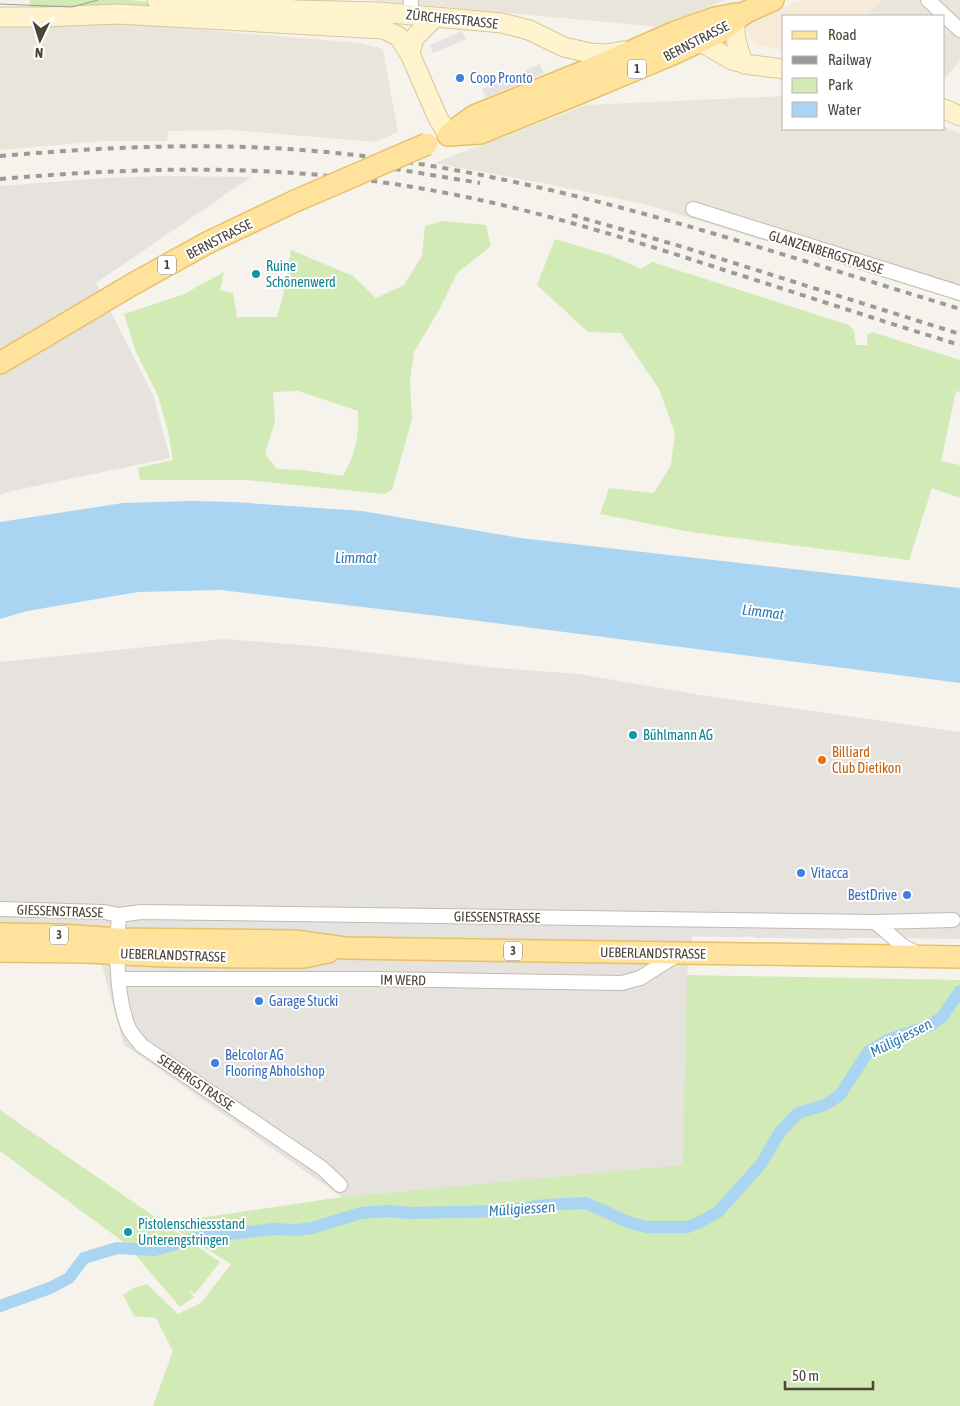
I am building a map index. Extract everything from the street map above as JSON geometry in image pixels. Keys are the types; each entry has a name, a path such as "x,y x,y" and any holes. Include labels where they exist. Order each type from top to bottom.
{"main road":[{"name":"ZÜRCHERSTRASSE","path":"157,0 297,10 379,12 410,7 435,18 502,23 517,26 548,38 564,47 590,53 605,54 634,49"},
{"name":"BERNSTRASSE","path":"448,135 480,133 572,96 720,32 741,16 774,0"},
{"path":"398,36 410,7"},
{"name":"ZÜRCHERSTRASSE","path":"0,17 118,14 378,28 398,36 410,54 437,116 448,135"},
{"path":"741,16 736,39 744,64"},
{"name":"BERNSTRASSE","path":"0,362 207,243 293,202 448,135 474,116 673,33 715,18 741,16"},
{"path":"410,54 414,38 421,29 435,18"},
{"path":"673,33 687,35 700,40 724,56 744,64 782,69"},
{"path":"564,47 578,74 572,96"},
{"path":"945,109 960,116"},
{"name":"UEBERLANDSTRASSE","path":"0,934 61,935 118,946"},
{"name":"UEBERLANDSTRASSE","path":"0,951 295,941 345,948 960,957"}],"street":[{"path":"928,0 944,15"},
{"path":"945,16 960,30"},
{"name":"GLANZENBERGSTRASSE","path":"693,209 960,293"},
{"name":"GIESSENSTRASSE","path":"0,909 104,912 119,916 141,912 159,912 875,922 953,920"},
{"name":"GIESSENSTRASSE","path":"118,946 119,916"},
{"path":"875,922 903,946 920,956"},
{"name":"SEEBERGSTRASSE","path":"118,946 119,979 128,1028 142,1045 322,1168 340,1185"},
{"name":"IM WERD","path":"119,979 375,979 622,983 640,978 680,953"}],"shaded area":[{"path":"368,0 726,0 661,27"},
{"path":"802,0 883,0 867,15 782,15 782,50 759,46 750,42 746,23"},
{"path":"883,0 960,0 960,61 946,77 945,15 867,15"},
{"path":"124,23 360,43 383,49 398,132 375,142 232,130 168,131 167,141 104,141 0,150 0,25"},
{"path":"462,31 466,39 433,53 430,45"},
{"path":"540,64 544,73 486,98 482,89"},
{"path":"782,96 782,130 945,130 945,127 960,133 960,301 648,205 434,163 587,105"},
{"path":"164,176 251,177 96,283 153,395 170,458 0,495 0,186 105,178"},
{"path":"224,639 326,647 496,668 579,674 700,695 960,732 960,939 692,936 687,975 684,1166 342,1197 124,1045 91,926 0,925 0,662"},
{"path":"354,898 383,898 383,908 354,907"},
{"path":"152,919 230,920 230,929 152,928"},
{"path":"235,920 320,921 320,932 235,929"},
{"path":"324,921 440,922 440,933 324,932"},
{"path":"444,923 544,924 544,935 444,934"},
{"path":"548,924 648,926 648,936 548,935"},
{"path":"652,926 750,927 749,937 652,936"},
{"path":"754,927 846,928 846,939 754,938"}],"green space":[{"path":"30,0 129,0 268,11 29,13"},
{"path":"443,221 486,225 491,246 457,273 439,310 414,352 410,381 412,419 392,490 384,494 247,480 140,480 138,468 173,460 168,431 158,396 136,352 124,314 184,294 224,272 220,290 233,293 237,317 277,317 291,250 353,276 376,298 404,285 422,256 425,226","holes":["298,391 358,411 356,445 343,476 302,470 277,469 265,454 275,421 273,392"]},
{"path":"555,239 612,256 641,269 652,262 849,325 854,331 856,345 867,345 867,335 872,332 960,360 960,392 956,391 941,461 960,465 960,498 932,488 909,560 690,532 600,514 609,488 654,493 671,465 675,433 659,389 621,333 588,332 537,285"},
{"path":"687,975 960,980 960,1406 153,1406 173,1351 156,1318 134,1316 123,1295 134,1288 147,1284 178,1314 201,1303 231,1264 165,1223 342,1197 683,1165"},
{"path":"0,1110 220,1262 195,1294 188,1290 194,1297 180,1307 126,1244 0,1151"}],"water":[{"name":"Limmat","path":"234,502 362,511 520,538 960,588 960,683 221,590 138,592 27,611 0,619 0,522 123,503"}],"waterway":[{"name":"Müligiessen","path":"0,1306 50,1288 69,1278 84,1258 117,1248 155,1250 197,1238 273,1229 297,1230 312,1228 361,1213 389,1211 409,1213 504,1211 546,1205 586,1203 628,1222 646,1227 688,1227 718,1212 761,1164 780,1132 798,1113 825,1105 840,1095 868,1052 888,1040 931,1025 942,1017 960,991"}],"tram line":[{"path":"0,4 72,7 98,0"}],"railway":[{"path":"0,156 118,148 196,146 275,148 398,161 561,192 641,213 960,309"},
{"path":"371,165 480,183"},
{"path":"0,179 143,170 237,170 332,176 424,189 511,207 597,230 960,345"},
{"path":"572,215 683,247 960,334"}],"place":[{"name":"Coop Pronto","path":"460,78"},
{"name":"Ruine Schönenwerd","path":"256,274"},
{"name":"Bühlmann AG","path":"633,735"},
{"name":"Billiard Club Dietikon","path":"822,760"},
{"name":"Vitacca","path":"801,873"},
{"name":"BestDrive","path":"907,895"},
{"name":"Garage Stucki","path":"259,1001"},
{"name":"Belcolor AG Flooring Abholshop","path":"215,1063"},
{"name":"Pistolenschiessstand Unterengstringen","path":"128,1232"}]}
